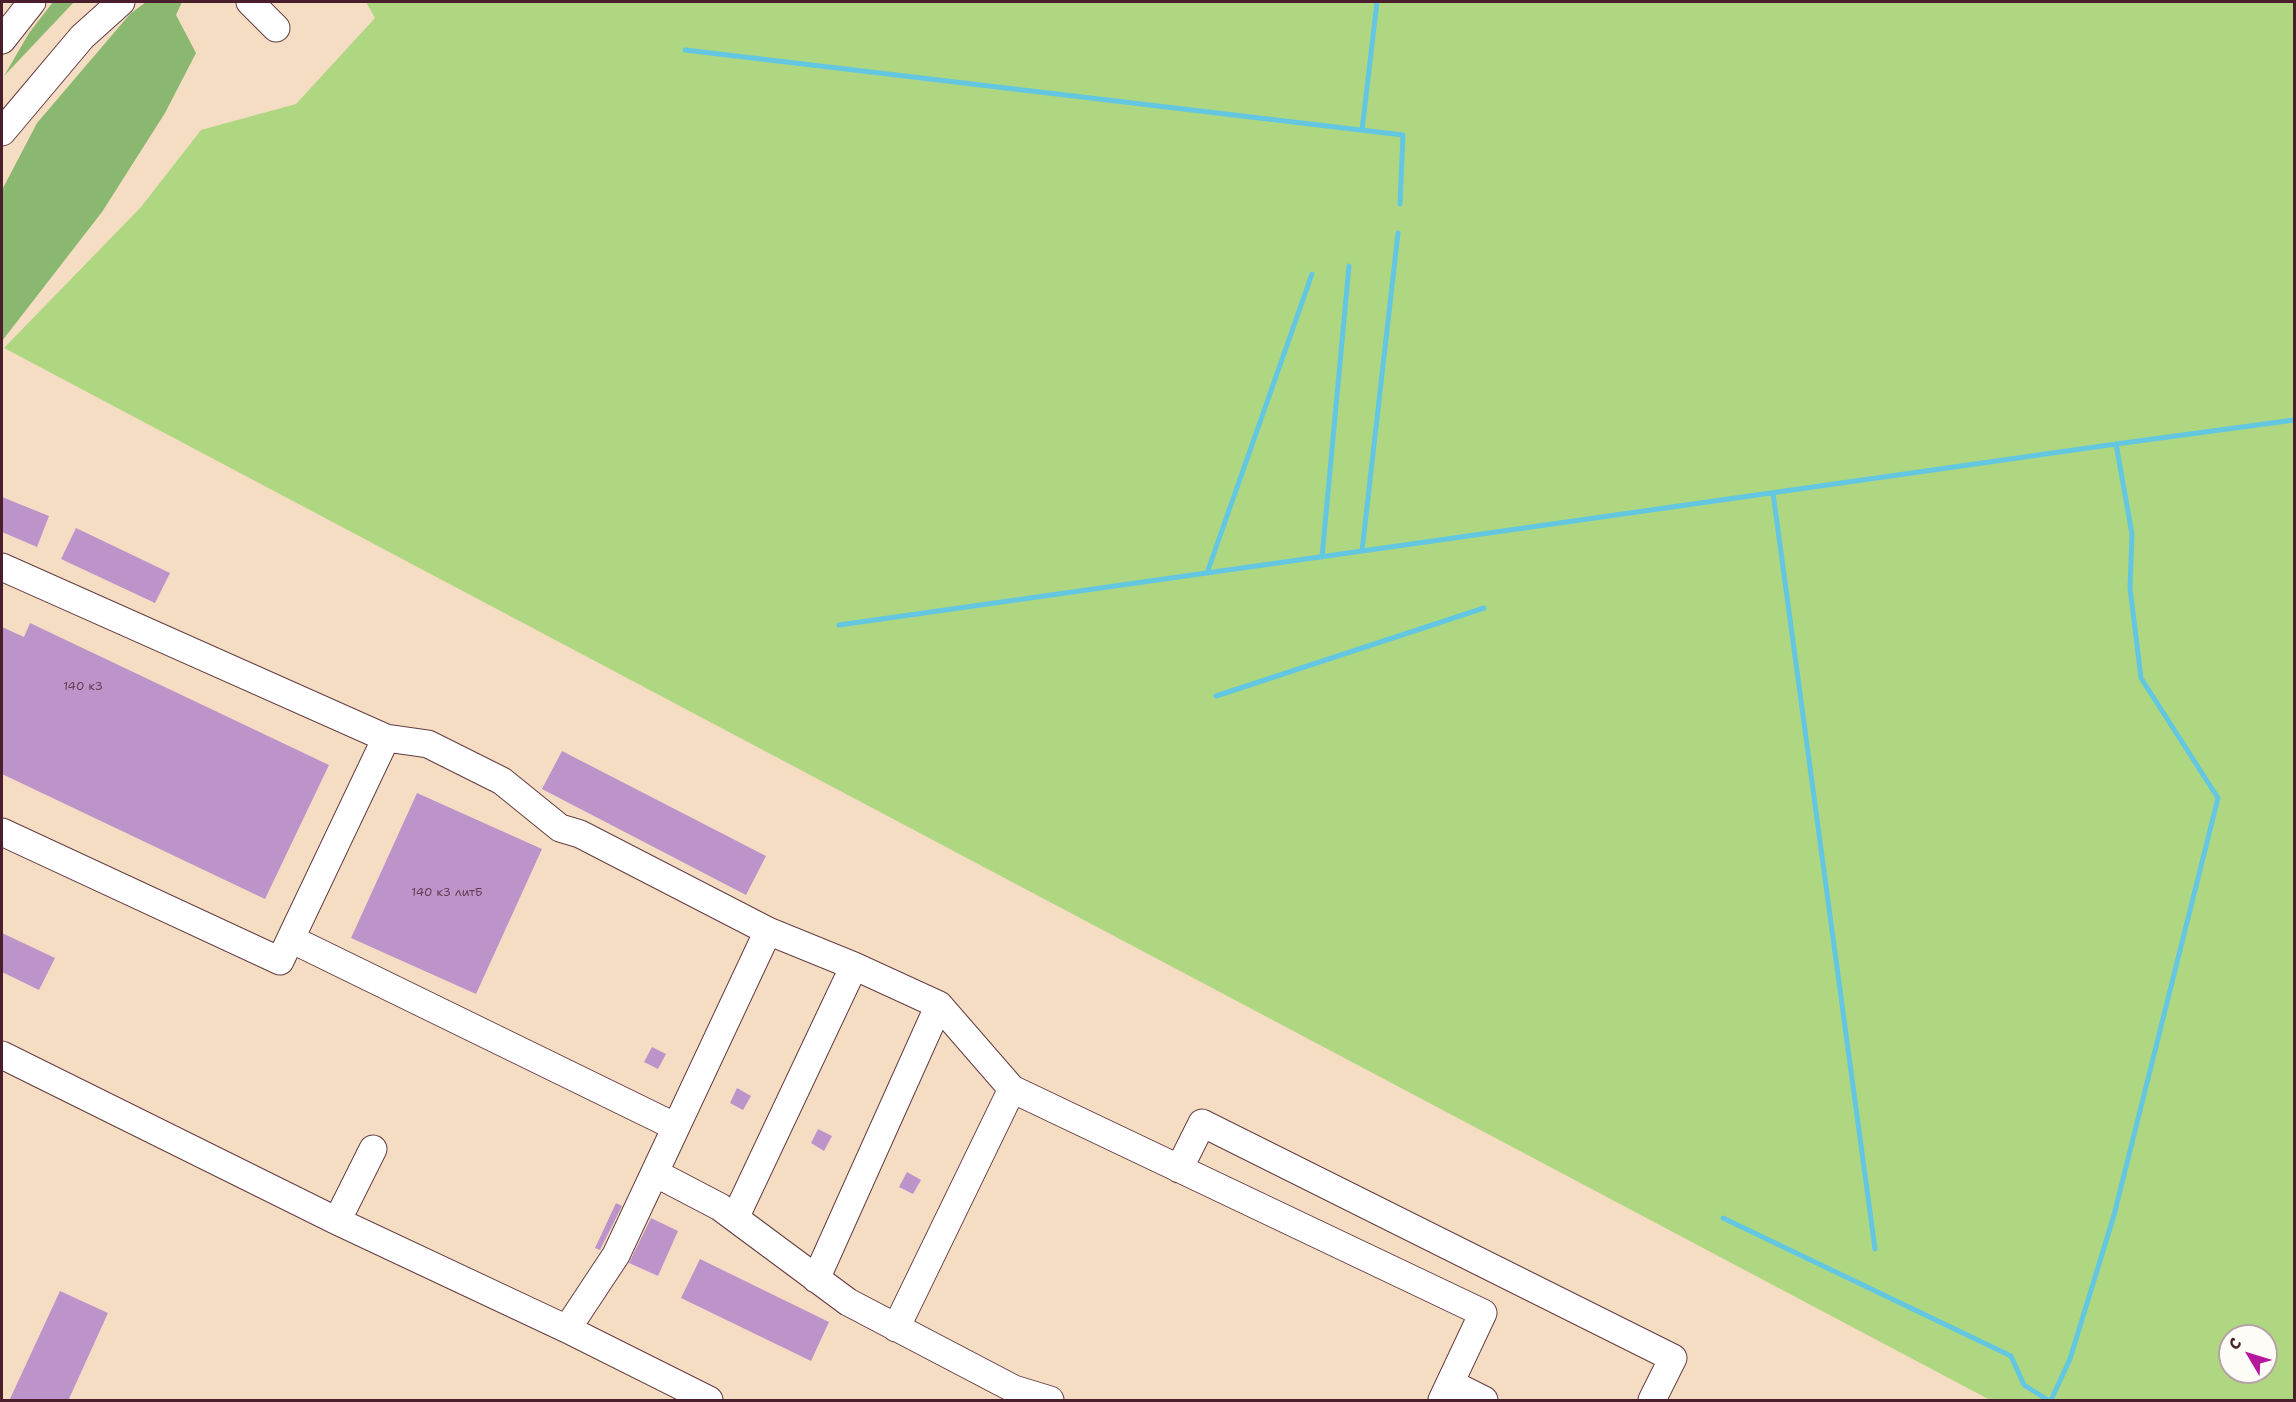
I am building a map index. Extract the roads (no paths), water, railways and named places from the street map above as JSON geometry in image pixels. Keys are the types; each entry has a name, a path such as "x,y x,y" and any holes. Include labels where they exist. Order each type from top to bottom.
{"street":[{"path":"2,40 32,2"},
{"path":"2,131 82,37 122,2"},
{"path":"250,2 276,28"},
{"path":"2,567 386,738 428,744 502,781 560,828 580,834 768,931 854,966 939,1005 1012,1089 1483,1313 1446,1392 1484,1401"},
{"path":"2,832 280,961 386,738"},
{"path":"567,1329 616,1255 768,931"},
{"path":"291,939 676,1127"},
{"path":"735,1218 854,966"},
{"path":"816,1279 939,1005"},
{"path":"2,1055 337,1221 567,1329 709,1401"},
{"path":"896,1328 1012,1089"},
{"path":"1179,1168 1202,1123 1673,1358 1652,1401"},
{"path":"337,1221 373,1149"},
{"path":"655,1173 720,1207 848,1302 1014,1389 1050,1401"}],"waterway":[{"path":"1362,130 1377,2"},
{"path":"685,50 1403,135 1400,204"},
{"path":"1398,233 1362,551 2116,444"},
{"path":"1322,557 1349,266"},
{"path":"1207,573 1312,274"},
{"path":"2051,1400 2070,1359 2114,1215 2218,798 2141,678 2130,588 2132,534 2116,444 2294,420"},
{"path":"1773,493 1875,1249"},
{"path":"839,625 1362,551"},
{"path":"1216,696 1484,608"},
{"path":"1723,1218 2011,1356 2024,1385 2048,1400"}]}
